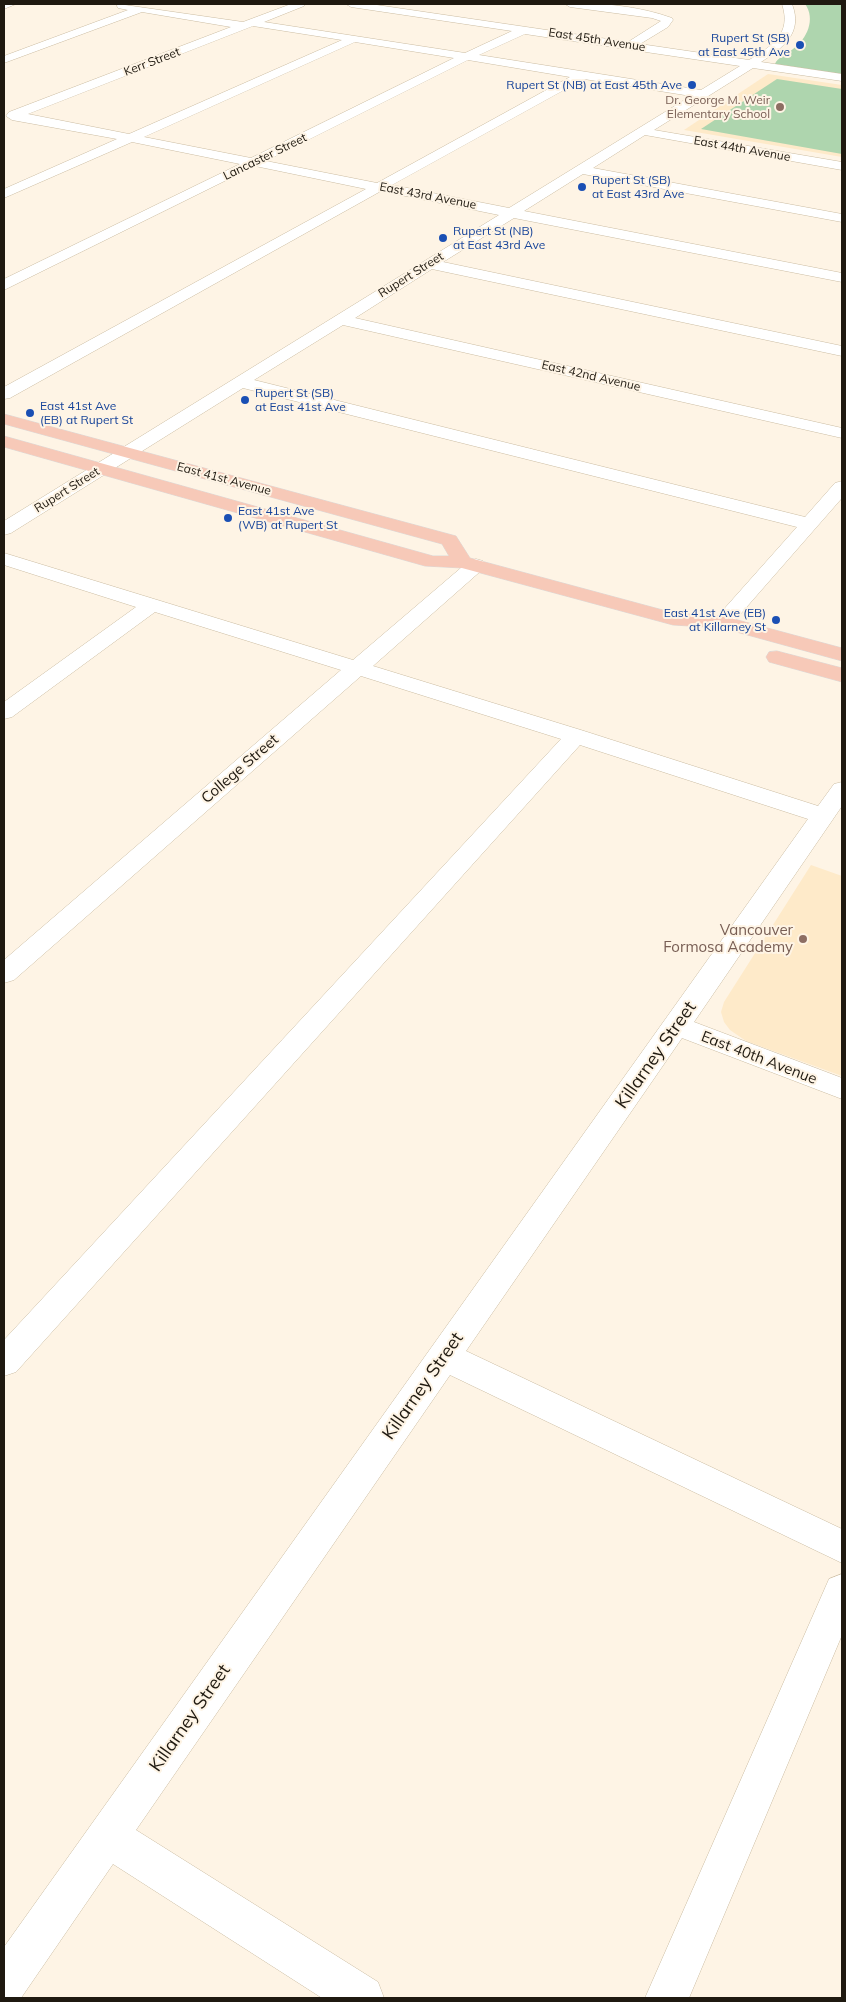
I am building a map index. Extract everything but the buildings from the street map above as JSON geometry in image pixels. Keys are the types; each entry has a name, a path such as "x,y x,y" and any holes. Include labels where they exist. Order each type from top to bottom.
{"main road":[{"name":"East 41st Avenue","path":"4,419 448,540 470,564"},
{"name":"East 41st Avenue","path":"4,441 432,562 470,564 673,619 722,622 842,655"},
{"name":"East 41st Avenue","path":"673,619 705,637 842,675"}],"street":[{"path":"4,6 11,4"},
{"path":"108,4 468,56 702,94"},
{"name":"Kerr Street","path":"8,117 300,4"},
{"name":"East 45th Avenue","path":"351,4 842,78"},
{"path":"384,8 396,4"},
{"path":"570,4 654,15 668,20 664,25 631,45"},
{"name":"Rupert Street","path":"4,529 751,64 776,47 784,37 791,21 787,4"},
{"path":"4,60 141,9"},
{"name":"Lancaster Street","path":"4,285 526,29"},
{"path":"4,194 354,39"},
{"path":"4,394 582,75"},
{"name":"East 43rd Avenue","path":"8,117 511,212 842,278"},
{"name":"East 44th Avenue","path":"641,131 842,166"},
{"path":"580,170 842,218"},
{"path":"428,264 842,351"},
{"name":"East 42nd Avenue","path":"340,319 842,434"},
{"path":"240,382 809,524"},
{"path":"722,622 842,487"},
{"path":"4,558 576,736 824,816"},
{"name":"College Street","path":"4,974 358,668 470,564"},
{"path":"4,712 154,604"},
{"path":"4,1362 576,736"},
{"name":"Killarney Street","path":"4,1984 842,789"},
{"name":"East 40th Avenue","path":"676,1026 842,1089"},
{"path":"444,1356 842,1547"},
{"path":"667,1998 842,1591"},
{"path":"107,1836 362,1998"}],"shaded area":[{"name":"Dr. George M. Weir Elementary School","path":"768,74 842,85 842,157 684,130"},
{"name":"Vancouver Formosa Academy","path":"811,865 842,876 842,1076 746,1041 730,1030 724,1022 721,1012 724,1002"}],"green space":[{"path":"805,4 842,4 842,74 775,64 798,45 806,34 810,16"},
{"name":"Dr. George M. Weir Elementary School","path":"777,79 842,89 842,154 701,129"}],"place":[{"name":"Rupert St (SB) at East 45th Ave","path":"800,45"},
{"name":"Rupert St (NB) at East 45th Ave","path":"692,85"},
{"name":"Dr. George M. Weir Elementary School","path":"780,107"},
{"name":"Rupert St (SB) at East 43rd Ave","path":"582,187"},
{"name":"Rupert St (NB) at East 43rd Ave","path":"443,238"},
{"name":"Rupert St (SB) at East 41st Ave","path":"245,400"},
{"name":"East 41st Ave (EB) at Rupert St","path":"30,413"},
{"name":"East 41st Ave (WB) at Rupert St","path":"228,518"},
{"name":"East 41st Ave (EB) at Killarney St","path":"776,620"},
{"name":"Vancouver Formosa Academy","path":"803,939"}]}
